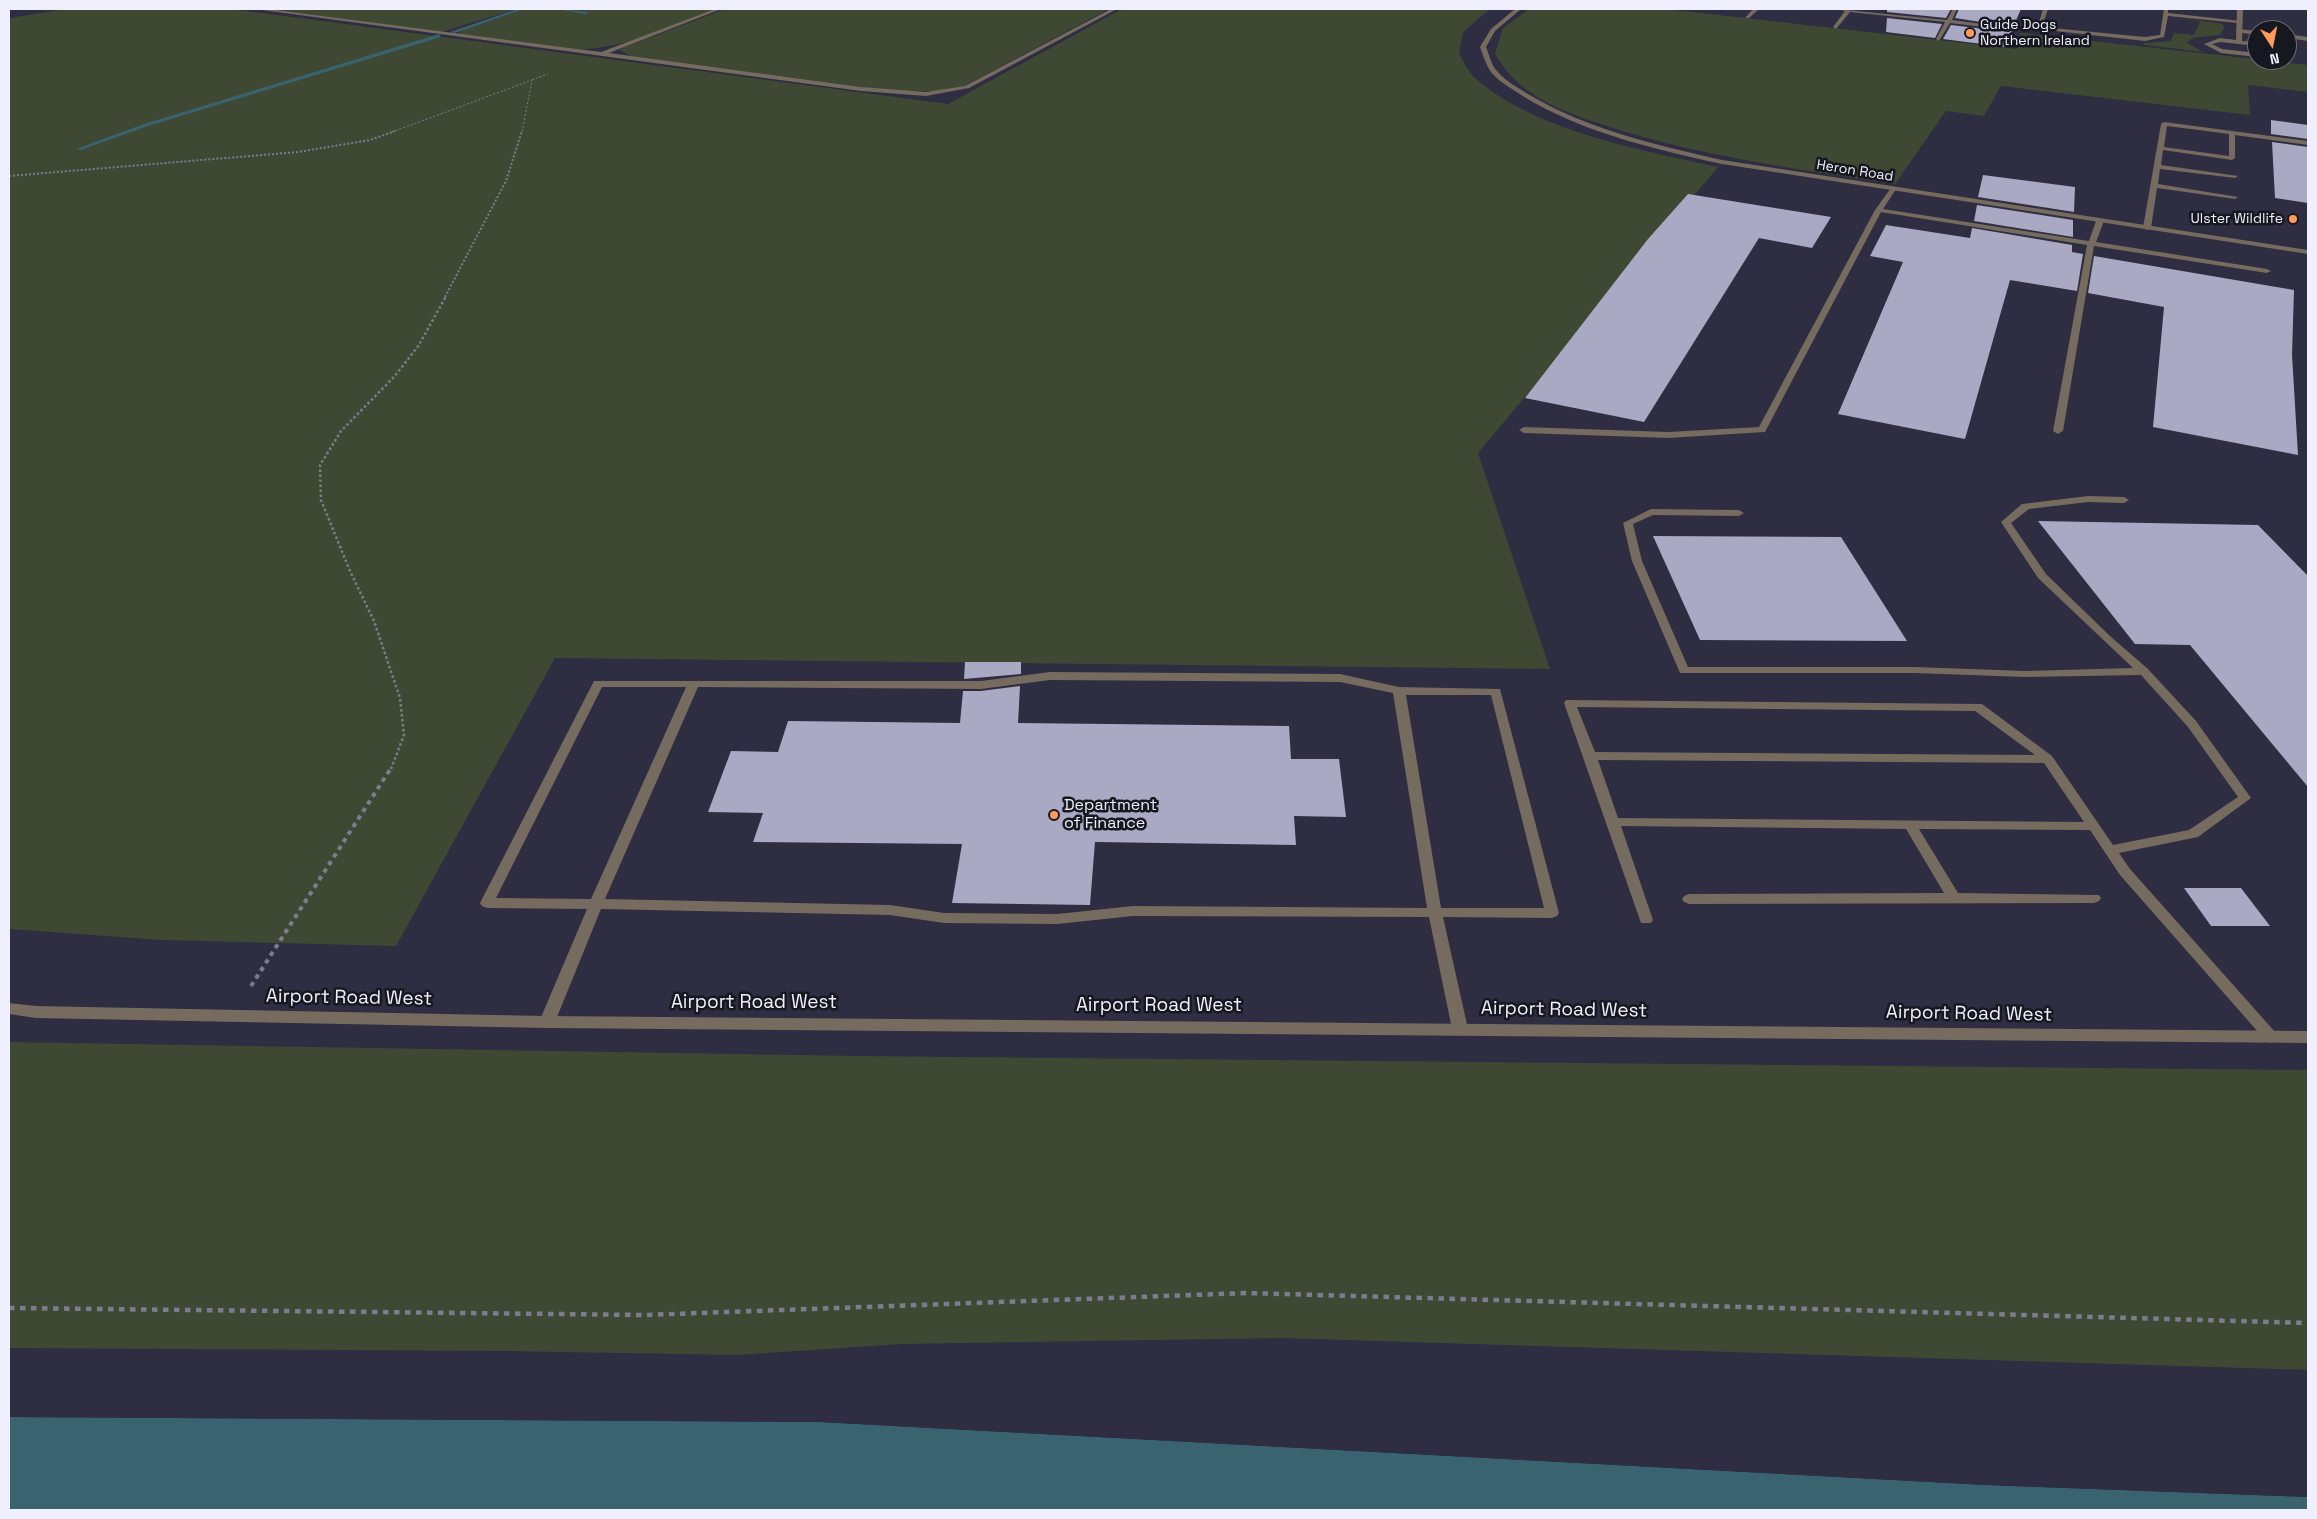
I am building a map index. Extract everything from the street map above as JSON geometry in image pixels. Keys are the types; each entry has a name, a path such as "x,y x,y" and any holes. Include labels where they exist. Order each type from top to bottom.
{"street":[{"path":"258,9 861,89 926,94 967,87 1114,9"},
{"path":"602,54 719,9"},
{"name":"Heron Road","path":"1518,9 1495,27 1486,38 1483,47 1494,71 1508,84 1550,110 1615,134 1713,160 2308,252"},
{"path":"1747,17 1756,9"},
{"path":"1838,9 2010,28"},
{"path":"1836,27 1849,9"},
{"path":"1939,39 1955,9"},
{"path":"2045,9 2039,28 2145,39 2162,36 2166,11 2238,21"},
{"path":"2239,40 2238,21 2240,9"},
{"path":"2238,31 2247,32"},
{"path":"2247,42 2239,40 2212,41 2207,44 2221,51 2247,54"},
{"path":"2147,228 2164,124 2308,143"},
{"path":"2159,148 2232,158 2232,133"},
{"path":"2156,166 2235,176"},
{"path":"2153,185 2235,197"},
{"path":"1524,430 1668,435 1762,430 1879,210 1893,189"},
{"path":"1879,210 2267,271"},
{"path":"2058,431 2091,244 2100,221"},
{"path":"2110,850 2193,834 2245,798 2192,724 2144,671 2106,638 2042,576 2006,522 2026,506 2088,499 2124,500"},
{"path":"1739,513 1651,512 1628,523 1637,562 1684,671 1915,670 2025,674 2144,671"},
{"path":"1050,676 1340,678 1399,691 1496,692 1552,912 1133,911 1057,918 954,918 890,910 487,903 598,683 693,684 981,685 1050,676"},
{"path":"547,1022 596,904 693,684"},
{"path":"1399,691 1435,912 1460,1029"},
{"path":"1646,920 1570,703 1978,707 2048,759 2125,872 2271,1037"},
{"path":"1590,756 2048,759"},
{"path":"1613,822 2093,826"},
{"path":"1910,824 1954,898"},
{"path":"1689,899 2094,898"},
{"name":"Airport Road West","path":"9,1009 36,1012 547,1022 2308,1037"}],"path":[{"path":"9,176 298,152 353,144 370,140 532,80 520,141 506,181 454,282 419,345 394,377 341,431 320,465 321,500 350,571 374,621 400,698 404,735 389,774 232,1016"},
{"path":"9,1308 645,1315 1247,1293 2308,1323"}],"green space":[{"path":"66,9 232,9 948,104 1122,9 1490,9 1463,32 1459,54 1473,76 1500,97 1528,112 1591,136 1718,167 1478,453 1550,669 555,658 396,946 161,940 9,929 9,18"},
{"path":"269,9 516,9 442,32"},
{"path":"524,9 716,9 632,41 597,48 579,49 458,34 462,30"},
{"path":"725,9 1109,9 964,86 942,91 892,91 631,56 620,49"},
{"path":"1529,9 1666,9 2017,49 2020,33 2247,58 2247,70 2297,70 2297,64 2308,65 2308,92 2248,85 2250,115 2001,86 1984,116 1946,111 1895,184 1751,161 1680,146 1610,127 1558,108 1519,84 1495,54 1503,28"},
{"path":"2187,19 2218,23 2225,26 2220,35 2192,38 2187,43 2203,52 2144,45 2144,43 2171,41 2174,33 2194,35 2200,22"},
{"path":"9,1042 858,1056 2308,1070 2308,1370 1281,1338 902,1344 737,1355 505,1351 9,1348"}],"water":[{"path":"9,1417 820,1422 1986,1485 2308,1497 2308,1510 9,1510"}],"pier":[{"path":"9,1415 821,1419 1986,1482 2308,1494 2308,1497 1986,1485 820,1422 9,1417"}],"building":[{"path":"1887,9 1951,9 1946,18 1887,12"},
{"path":"1959,9 2021,9 2013,27 1955,18"},
{"path":"1887,18 1942,24 1935,38 1886,32"},
{"path":"1951,25 2009,32 2012,30 2005,47 1943,39"},
{"path":"2271,120 2308,125 2308,139 2271,134"},
{"path":"2272,142 2308,147 2308,203 2275,198"},
{"path":"1983,175 2075,187 2074,212 1978,197"},
{"path":"1688,194 1831,217 1812,248 1759,238 1644,422 1525,398 1648,239"},
{"path":"1977,205 2073,220 2073,237 1974,221"},
{"path":"1886,225 1970,238 1972,228 2072,245 2072,252 2083,254 2077,291 2010,280 1965,439 1838,414 1903,262 1870,256"},
{"path":"2094,256 2294,290 2292,355 2298,455 2153,427 2164,307 2088,293"},
{"path":"2038,521 2258,525 2308,576 2308,787 2190,645 2135,644"},
{"path":"1653,536 1841,537 1907,641 1700,640"},
{"path":"965,662 1021,662 1021,674 964,679"},
{"name":"Department of Finance","path":"1020,686 1018,723 1289,726 1291,759 1339,759 1346,817 1294,816 1296,845 1095,842 1090,905 952,903 962,844 753,842 763,813 708,812 731,751 778,752 788,721 960,723 963,691 981,691"},
{"path":"2184,888 2241,888 2270,926 2211,926"}],"waterway":[{"path":"453,32 521,9"},
{"path":"559,9 585,12"},
{"path":"79,149 146,125 439,36"}],"place":[{"name":"Guide Dogs Northern Ireland","path":"1970,33"},
{"name":"Ulster Wildlife","path":"2293,219"},
{"name":"Department of Finance","path":"1054,815"}]}
